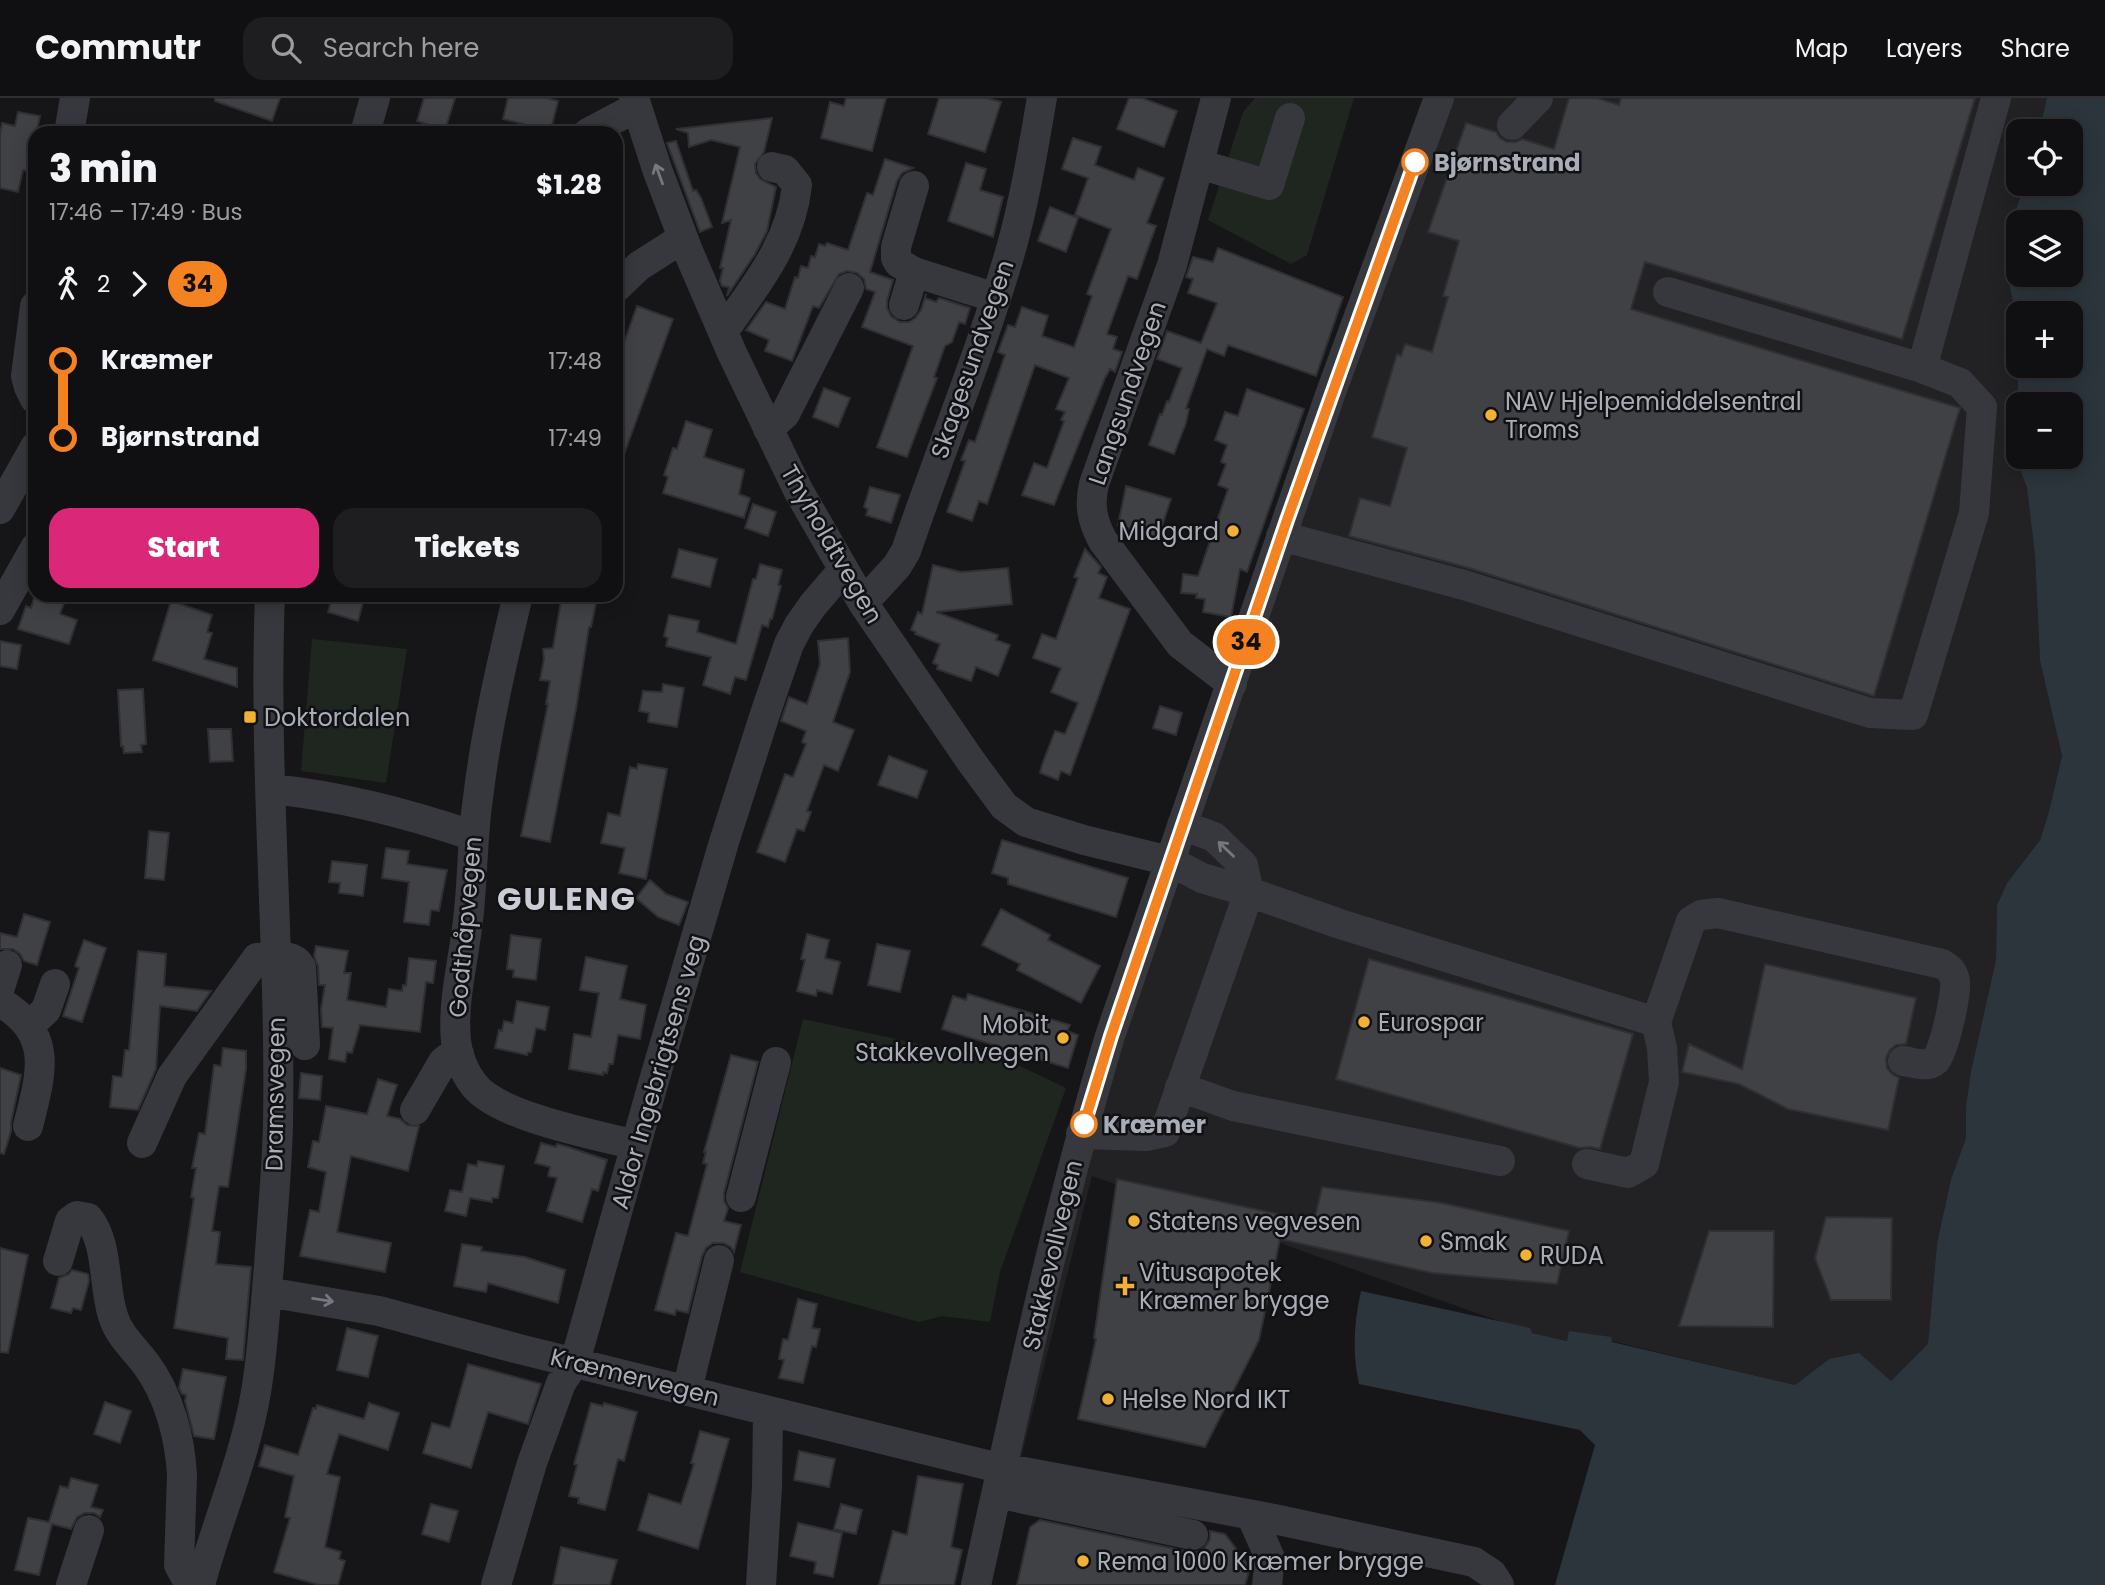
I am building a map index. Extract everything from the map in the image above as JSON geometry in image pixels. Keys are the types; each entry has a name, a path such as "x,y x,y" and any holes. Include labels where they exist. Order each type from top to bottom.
{"street":[{"path":"70,126 75,98"},
{"path":"367,126 375,98"},
{"name":"Skagesundvegen","path":"863,603 897,566 906,551 996,298 1024,197 1042,98"},
{"name":"Langsundvegen","path":"1216,98 1172,265 1094,484 1090,507 1102,541 1180,644 1232,684"},
{"name":"Stakkevollvegen","path":"976,1585 1045,1277 1081,1134 1111,1036 1330,395 1439,98"},
{"path":"1512,125 1538,98"},
{"path":"1922,368 1996,98"},
{"path":"600,126 636,102"},
{"name":"Thyholdtvegen","path":"636,102 683,238 723,332 798,490 863,603 1004,806 1026,821 1038,825 1084,840 1170,861 1202,878 1340,924 1656,1022"},
{"path":"1199,164 1269,185 1290,118"},
{"path":"723,332 773,261 795,206 797,185 785,170 772,167"},
{"path":"914,186 895,252 899,263 914,272 996,298"},
{"path":"623,279 683,238"},
{"path":"904,304 914,272"},
{"path":"768,429 785,414 849,288"},
{"path":"1282,536 1464,586 1870,713 1913,715 1974,513 1982,407 1960,383 1922,368 1668,292"},
{"path":"28,360 28,383"},
{"path":"0,509 28,459"},
{"path":"0,610 28,560"},
{"name":"Aldor Ingebrigtsens veg","path":"496,1585 540,1440 561,1384 575,1362 724,842 789,644 813,605 843,570"},
{"name":"Dramsvegen","path":"200,1585 246,1436 256,1394 267,1292 278,1126 267,677 270,602"},
{"name":"Godthåpvegen","path":"516,602 482,765 471,894 456,1004 458,1054 476,1087 499,1104 552,1124 636,1145"},
{"path":"271,789 365,803 432,821 474,836"},
{"path":"1081,1134 1146,1136 1165,1132 1249,892 1243,864 1214,837 1182,825"},
{"path":"1587,1164 1628,1174 1644,1164 1664,1083 1662,1048 1656,1022 1691,921 1701,915 1718,913 1942,964 1952,971 1956,984 1942,1048 1936,1060 1928,1064 1903,1060"},
{"path":"142,1143 172,1076 257,958 290,957 301,967 305,1045"},
{"path":"30,1026 46,1010 55,984"},
{"path":"0,1002 13,1009 30,1026 38,1044 40,1058 37,1093 28,1126"},
{"path":"415,1110 443,1062 458,1054"},
{"path":"740,1197 776,1062"},
{"path":"1180,1087 1233,1106 1500,1161"},
{"path":"58,1261 71,1222 81,1215 88,1218 97,1234 113,1315 120,1334 156,1379 172,1420 183,1475 179,1565 190,1585"},
{"path":"687,1390 719,1260"},
{"name":"Kræmervegen","path":"267,1292 379,1311 687,1390 768,1411 999,1481"},
{"path":"761,1585 768,1411"},
{"path":"999,1481 1251,1515 1474,1562 1492,1574 1499,1585"},
{"path":"999,1481 1193,1535"},
{"path":"1251,1515 1270,1558 1267,1585"},
{"path":"75,1574 89,1530"}],"shaded area":[{"path":"1255,98 1354,98 1307,255 1291,264 1208,220 1243,112"},
{"path":"1441,98 2047,98 2042,119 2006,119 2006,196 2021,196 2016,210 2006,210 2006,287 2010,287 2013,301 2006,301 2006,378 2018,378 2018,390 2006,392 2006,469 2020,469 2027,488 2035,556 2040,661 2062,756 2040,840 2007,883 1997,905 1996,960 1971,1071 1966,1106 1966,1138 1951,1179 1937,1243 1928,1345 1891,1381 1829,1359 1795,1385 1570,1331 1568,1341 1532,1333 1092,1176 989,1585 1078,1176"},
{"path":"2047,98 2105,98 2105,1585 1555,1585 1595,1445 1580,1430 1359,1384 1355,1338 1361,1291 1530,1328 1532,1333 1567,1341 1569,1331 1611,1337 1612,1342 1795,1385 1829,1359 1859,1353 1891,1381 1928,1344 1937,1243 1951,1179 1966,1138 1966,1106 1971,1071 1996,960 1997,905 2007,883 2040,840 2062,756 2040,661 2035,556 2027,488 2020,469 2083,469 2083,392 2017,392 2018,378 2083,378 2083,301 2013,301 2010,287 2083,287 2083,210 2016,209 2021,196 2083,196 2083,119 2042,119"},
{"path":"312,639 407,649 386,783 301,771"},
{"path":"803,1019 1018,1065 1066,1088 1000,1272 990,1322 942,1316 919,1322 740,1272"}],"building":[{"path":"215,98 280,98 272,121 215,101"},
{"path":"424,98 455,98 446,126 433,126 417,121"},
{"path":"508,98 546,98 558,101 552,126 524,126 503,119"},
{"path":"846,98 886,98 872,151 821,138 830,102 844,106"},
{"path":"939,98 987,98 1001,102 985,152 928,134"},
{"path":"1129,98 1142,98 1177,111 1164,147 1117,129"},
{"path":"1569,98 1597,98 1619,105 1621,98 1975,98 1902,339 1645,262 1631,309 1960,408 1874,696 1469,568 1349,536 1360,498 1390,506 1407,448 1372,437 1397,354 1401,356 1405,344 1432,352 1448,297 1443,296 1459,241 1428,232 1466,123 1496,132 1507,142 1522,139 1554,149"},
{"path":"18,112 40,116 38,126 28,126 28,171 23,170 18,192 0,188 2,123 15,126"},
{"path":"772,118 764,152 755,164 760,179 776,187 767,231 727,296 729,287 722,286 720,281 723,268 720,268 731,220 722,223 740,147 711,140 689,147 688,133 676,129"},
{"path":"1073,138 1101,147 1095,165 1134,180 1138,168 1164,178 1147,223 1156,226 1137,279 1128,276 1107,334 1117,337 1113,349 1122,352 1115,372 1110,369 1105,378 1054,505 1022,495 1034,463 1047,468 1064,421 1061,420 1065,412 1056,409 1069,378 1035,365 987,504 979,501 972,521 947,512 965,461 961,460 969,440 975,442 1005,355 998,352 1008,325 1015,327 1022,307 1048,316 1042,336 1074,347 1092,296 1087,294 1111,229 1075,215 1088,178 1062,169"},
{"path":"676,141 693,191 696,190 701,198 712,227 700,232 667,143"},
{"path":"885,159 913,168 902,173 897,181 870,272 893,280 887,301 891,316 900,322 909,322 921,310 926,294 925,298 936,302 939,298 970,308 965,324 959,322 952,342 945,346 934,377 937,378 907,457 877,447 913,346 862,327 875,292 866,289 864,279 857,273 847,271 839,274 819,308 813,306 792,361 765,351 769,340 746,330 766,302 785,309 795,277 798,278 801,266 808,268 811,256 815,257 819,244 825,246 827,243 848,250 867,193 873,195"},
{"path":"966,163 986,169 980,190 1003,197 993,237 948,221"},
{"path":"1050,207 1078,218 1066,252 1038,241"},
{"path":"1218,248 1343,297 1316,376 1228,345 1224,356 1207,349 1186,408 1189,409 1186,423 1174,454 1149,445 1160,414 1162,415 1167,401 1169,402 1182,368 1157,359 1167,331 1201,343 1217,303 1188,293 1193,279 1186,277 1193,257 1213,262"},
{"path":"637,306 673,319 623,457 623,345"},
{"path":"824,388 850,398 838,427 813,417"},
{"path":"1247,389 1304,409 1247,572 1240,569 1231,617 1203,612 1205,599 1196,598 1197,594 1181,593 1183,574 1198,576 1228,489 1218,485 1226,464 1221,462 1227,445 1215,440 1225,412 1238,416"},
{"path":"686,421 712,430 704,457 744,470 739,494 750,498 744,518 663,493 668,477 664,475 673,448 677,449"},
{"path":"1126,486 1171,499 1158,538 1118,525"},
{"path":"870,487 900,495 891,523 866,515 868,509 864,507"},
{"path":"753,504 776,512 768,536 745,528"},
{"path":"679,549 717,559 710,587 672,577"},
{"path":"1085,549 1101,567 1098,573 1107,577 1099,598 1130,609 1070,775 1061,771 1058,780 1040,773 1042,765 1055,731 1065,734 1078,703 1051,692 1061,668 1033,658 1042,634 1056,639 1078,578 1074,577"},
{"path":"760,564 782,570 778,585 781,586 772,619 768,627 762,625 746,680 735,677 730,694 703,685 711,657 666,646 668,638 664,636 669,615 699,621 697,632 736,644 753,579 756,579"},
{"path":"933,565 961,572 1008,568 1012,604 936,612 998,635 996,640 1010,645 998,676 976,667 971,681 937,669 938,665 933,663 940,644 911,630 918,612 922,614"},
{"path":"33,602 64,602 60,614 77,620 69,644 18,629 26,606 31,608"},
{"path":"171,602 174,602 212,615 207,632 212,633 204,659 237,668 237,687 153,660"},
{"path":"331,602 363,602 358,621 328,612"},
{"path":"561,602 596,602 589,627 550,842 521,836 548,704 550,681 540,680 543,649 553,648"},
{"path":"848,638 850,672 833,722 854,730 838,771 824,765 807,811 811,812 804,831 797,829 785,862 757,852 785,774 793,777 806,744 802,742 806,731 781,721 789,697 807,704 820,664 818,641"},
{"path":"0,641 21,645 17,669 0,666"},
{"path":"663,684 684,688 677,727 648,722 649,713 639,711 643,691 662,692"},
{"path":"143,689 146,744 141,745 142,752 124,753 121,746 118,690"},
{"path":"1160,706 1182,713 1176,735 1153,728"},
{"path":"208,729 231,729 233,761 210,762"},
{"path":"889,756 927,771 917,798 878,785"},
{"path":"638,764 667,769 646,879 619,873 625,848 601,843 608,813 620,816 630,767 637,769"},
{"path":"149,831 169,833 164,880 145,878"},
{"path":"1002,840 1128,878 1116,917 1008,884 1008,878 992,873"},
{"path":"386,848 409,851 407,864 447,870 439,911 431,910 429,925 404,922 409,882 382,878"},
{"path":"332,861 367,865 363,896 339,893 340,883 329,882"},
{"path":"650,880 666,894 688,902 679,925 658,917 636,898"},
{"path":"1001,909 1050,935 1048,940 1100,966 1081,1003 1017,970 1020,964 982,945"},
{"path":"24,914 50,922 37,965 24,961 13,949 0,949 0,933 17,937"},
{"path":"807,934 829,940 825,958 840,962 832,994 817,990 816,996 797,991 805,960 801,959"},
{"path":"511,935 541,939 536,980 513,977 514,970 507,969"},
{"path":"84,940 106,948 82,1022 63,1016 79,968 75,966"},
{"path":"877,944 910,951 900,992 868,985"},
{"path":"316,946 348,951 344,973 351,973 347,1000 386,1007 389,989 402,991 403,985 406,986 409,958 436,961 433,983 426,982 420,1032 360,1025 352,1053 347,1052 345,1062 329,1059 333,1028 322,1027 321,1009 325,985 319,985 318,966 314,956"},
{"path":"138,951 166,954 164,986 211,991 197,1011 160,1006 156,1069 138,1110 110,1107 113,1076 122,1077 125,1050 129,1050"},
{"path":"586,957 627,966 620,999 646,1005 640,1039 618,1035 613,1064 609,1064 607,1073 603,1072 603,1075 569,1069 574,1034 591,1037 599,993 580,990"},
{"path":"1369,959 1633,1034 1600,1149 1580,1148 1336,1079"},
{"path":"1765,964 1916,998 1906,1044 1896,1045 1886,1058 1887,1068 1899,1078 1888,1130 1788,1109 1739,1084 1682,1072 1689,1044 1742,1069"},
{"path":"968,994 1070,1025 1067,1031 1078,1035 1068,1068 942,1029 953,996 966,1000"},
{"path":"517,1001 549,1007 545,1030 536,1028 531,1052 527,1055 495,1048 504,1021 513,1023"},
{"path":"223,1048 246,1051 246,1069 228,1187 219,1186 212,1231 220,1232 216,1264 251,1267 243,1360 226,1359 228,1338 174,1328 194,1198 191,1197 196,1168 192,1168 199,1133 205,1134 214,1065 221,1066"},
{"path":"731,1055 758,1062 724,1193 728,1208 724,1221 741,1225 734,1252 723,1243 713,1243 706,1248 688,1313 676,1310 675,1315 655,1310 676,1233 688,1236 707,1164 703,1163 704,1152"},
{"path":"0,1068 21,1075 4,1154 0,1153"},
{"path":"301,1073 322,1076 320,1100 299,1098"},
{"path":"378,1079 397,1085 387,1116 400,1119 407,1125 419,1126 408,1171 351,1156 337,1232 391,1243 385,1272 300,1256 310,1210 319,1212 326,1172 308,1167 313,1141 319,1142 326,1106 367,1114"},
{"path":"541,1143 556,1147 557,1144 607,1160 598,1191 592,1189 582,1222 547,1211 557,1178 548,1176 550,1167 535,1163"},
{"path":"478,1161 504,1166 498,1198 492,1198 492,1202 470,1198 466,1216 445,1211 450,1190 462,1192 468,1164 477,1166"},
{"path":"1117,1179 1314,1222 1322,1187 1442,1203 1569,1231 1557,1284 1432,1273 1280,1239 1259,1340 1205,1447 1078,1419 1096,1339 1094,1338"},
{"path":"1826,1217 1892,1218 1891,1300 1831,1300 1815,1258"},
{"path":"1709,1231 1774,1231 1773,1327 1679,1326"},
{"path":"462,1244 482,1247 481,1251 525,1257 565,1270 558,1303 488,1283 486,1292 454,1286"},
{"path":"0,1248 28,1255 8,1353 0,1352"},
{"path":"72,1270 88,1274 89,1281 81,1310 73,1308 71,1313 51,1308 59,1278"},
{"path":"798,1299 817,1304 812,1328 820,1329 816,1347 812,1346 803,1383 779,1378 784,1360 779,1359 783,1339 788,1340"},
{"path":"347,1328 378,1336 368,1377 337,1370"},
{"path":"468,1364 541,1384 528,1424 488,1412 471,1468 423,1453 432,1423 450,1428"},
{"path":"183,1369 226,1377 214,1439 194,1436 185,1401 186,1395 182,1394 179,1388"},
{"path":"105,1402 131,1411 120,1443 94,1434"},
{"path":"369,1403 399,1413 388,1450 339,1434 327,1474 340,1477 325,1547 341,1552 339,1559 345,1561 338,1585 319,1585 274,1572 290,1518 285,1517 294,1476 259,1466 265,1445 298,1455 313,1408 316,1409 317,1405 364,1419"},
{"path":"591,1403 603,1406 604,1403 637,1412 624,1461 618,1459 605,1510 578,1503 579,1498 569,1496 577,1465 574,1464"},
{"path":"700,1431 729,1439 698,1549 638,1530 649,1494 681,1504 694,1464 691,1463"},
{"path":"799,1451 835,1459 829,1487 794,1480"},
{"path":"918,1476 963,1484 951,1547 962,1550 954,1585 879,1585 893,1531 907,1535"},
{"path":"71,1478 98,1485 91,1507 103,1510 100,1517 94,1513 85,1513 77,1517 71,1529 52,1524 39,1575 15,1570 28,1518 49,1522 60,1486 68,1488"},
{"path":"431,1504 458,1511 449,1542 422,1534"},
{"path":"841,1504 862,1510 856,1534 834,1529"},
{"path":"1040,1520 1190,1552 1198,1552 1205,1547 1210,1539 1210,1531 1225,1534 1250,1568 1245,1585 1017,1585 1030,1527"},
{"path":"798,1523 842,1533 833,1577 814,1573 816,1562 790,1556"},
{"path":"561,1547 617,1560 610,1585 553,1585"}],"bus line":[{"name":"34","path":"1084,1124 1170,861 1330,395 1415,162"}],"place":[{"name":"Bjørnstrand","path":"1415,162"},
{"name":"NAV Hjelpemiddelsentral Troms","path":"1491,415"},
{"name":"Midgard","path":"1233,531"},
{"name":"Doktordalen","path":"250,717"},
{"name":"Eurospar","path":"1364,1022"},
{"name":"Mobit Stakkevollvegen","path":"1063,1038"},
{"name":"Kræmer","path":"1084,1124"},
{"name":"Statens vegvesen","path":"1134,1221"},
{"name":"Smak","path":"1426,1241"},
{"name":"RUDA","path":"1526,1255"},
{"name":"Vitusapotek Kræmer brygge","path":"1125,1286"},
{"name":"Helse Nord IKT","path":"1108,1399"},
{"name":"Rema 1000 Kræmer brygge","path":"1083,1561"}],"district":[{"name":"GULENG","path":"567,898"}]}
